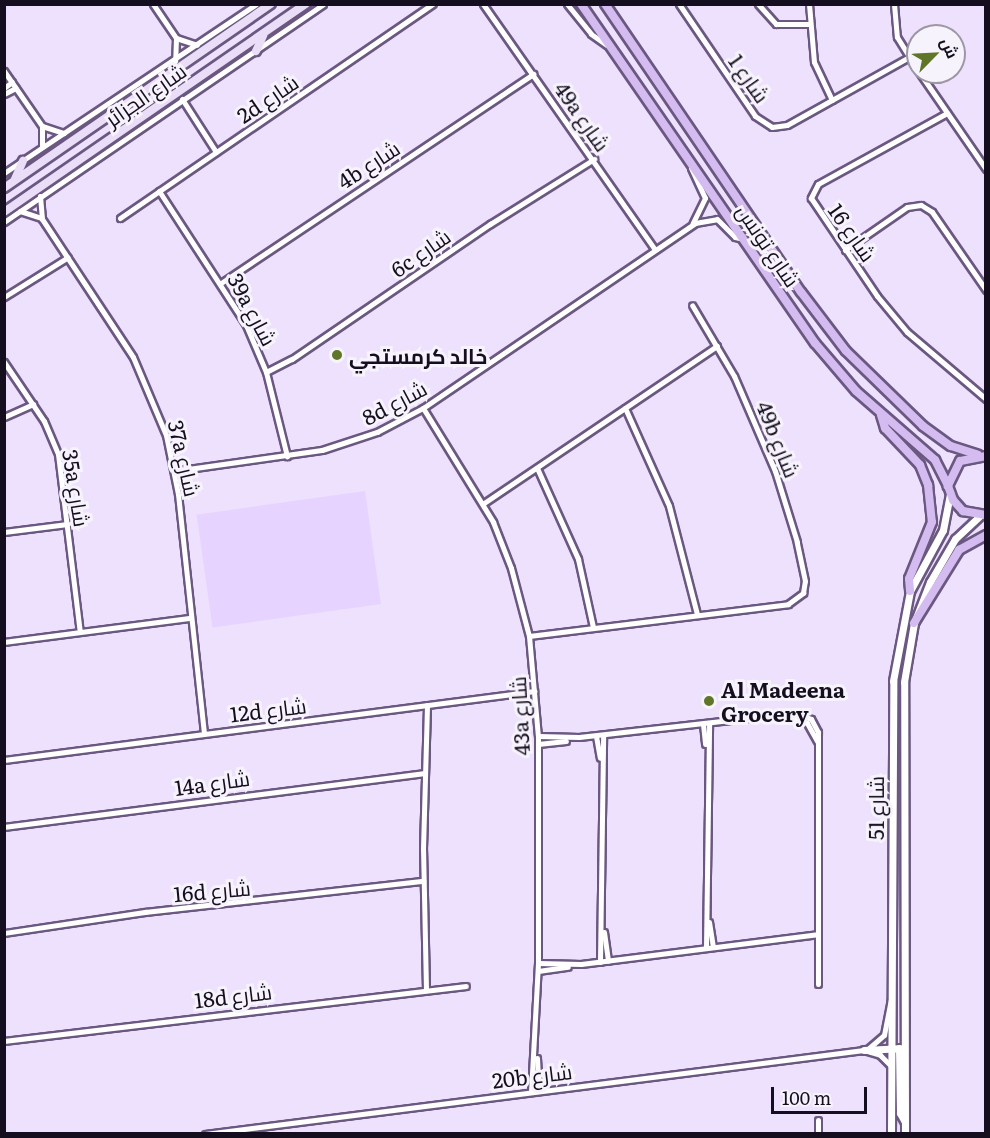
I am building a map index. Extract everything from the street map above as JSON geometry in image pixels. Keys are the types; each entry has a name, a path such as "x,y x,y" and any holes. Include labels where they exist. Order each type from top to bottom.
{"main road":[{"name":"شارع الجزائر","path":"4,188 271,4"},
{"name":"شارع الجزائر","path":"4,212 306,4"},
{"name":"شارع تونس","path":"581,4 815,343 881,415 935,460 963,511 983,515"},
{"name":"شارع تونس","path":"605,4 841,345 877,385 924,426 951,446 982,455"},
{"path":"256,51 264,33"},
{"path":"15,181 23,161"},
{"path":"881,415 885,428 920,465 928,485 931,528 909,579 910,591"},
{"path":"949,489 954,468 982,455"},
{"path":"914,623 959,550 986,535"}],"street":[{"path":"153,4 176,38 178,50 174,62"},
{"path":"4,173 198,46 256,4"},
{"path":"4,222 40,196 85,170 182,99 323,4"},
{"name":"2d شارع","path":"120,218 433,4"},
{"name":"49a شارع","path":"483,4 594,159 654,248"},
{"path":"567,4 591,34 612,47"},
{"name":"شارع 1","path":"679,4 762,123 783,126 906,59"},
{"path":"758,4 776,24 808,24"},
{"path":"809,4 808,24 814,62 831,100"},
{"path":"894,4 895,31 906,51"},
{"path":"176,38 198,46"},
{"path":"4,71 42,126 42,148"},
{"name":"4b شارع","path":"221,283 533,74"},
{"path":"4,88 12,82"},
{"path":"928,84 983,160 986,170"},
{"path":"4,94 16,88"},
{"path":"182,99 216,152"},
{"name":"شارع 16","path":"947,113 814,189 813,206 907,332 986,399"},
{"path":"42,126 64,133"},
{"name":"6c شارع","path":"266,372 292,359 489,224 594,159"},
{"name":"8d شارع","path":"690,226 701,212 705,198 691,163"},
{"name":"39a شارع","path":"159,191 221,283 246,325 266,372 287,456"},
{"name":"37a شارع","path":"40,196 42,219 142,374 166,435 174,471 204,734"},
{"path":"845,250 904,209 921,205 932,212 986,290"},
{"path":"20,211 42,219"},
{"name":"8d شارع","path":"174,471 287,456 360,439 423,408 654,248 690,226 703,220 717,219 735,237 743,239"},
{"path":"4,297 68,257"},
{"name":"49b شارع","path":"692,305 717,346 751,411 780,486 804,577 801,597 788,604 698,614"},
{"path":"484,503 717,346"},
{"name":"35a شارع","path":"4,362 33,404 58,454 80,632"},
{"path":"4,417 33,404"},
{"name":"43a شارع","path":"423,408 484,503 511,568 529,636 538,736 538,971 531,1091"},
{"path":"529,636 698,614 669,506 624,408"},
{"path":"537,468 578,559 593,627"},
{"name":"شارع 51","path":"891,1134 891,711 910,591 943,530 949,489"},
{"name":"شارع 51","path":"905,1134 904,703 914,623 930,582 955,539 983,515"},
{"path":"4,532 67,524"},
{"path":"4,642 190,618"},
{"name":"12d شارع","path":"4,760 535,691"},
{"path":"426,990 423,881 427,705"},
{"path":"538,744 579,737 785,716 809,721 817,741 818,984"},
{"path":"706,724 709,948"},
{"path":"600,735 603,769 600,962"},
{"path":"538,736 579,737"},
{"name":"14a شارع","path":"4,827 425,773"},
{"name":"16d شارع","path":"4,933 145,912 423,881"},
{"path":"602,922 608,961"},
{"path":"538,971 818,934"},
{"path":"538,963 581,964"},
{"name":"18d شارع","path":"4,1041 466,986"},
{"path":"864,1050 884,1035 887,1007 892,998"},
{"path":"864,1050 892,1046 901,1053 899,1111 905,1122"},
{"name":"43a شارع","path":"535,1048 539,1091"},
{"path":"864,1050 880,1055 891,1068"},
{"name":"20b شارع","path":"204,1134 864,1050"},
{"path":"818,1120 818,1134"}],"shaded area":[{"path":"365,491 381,604 213,628 197,515"}],"place":[{"name":"خالد كرمستجي","path":"337,355"},
{"name":"Al Madeena Grocery","path":"709,701"}]}
